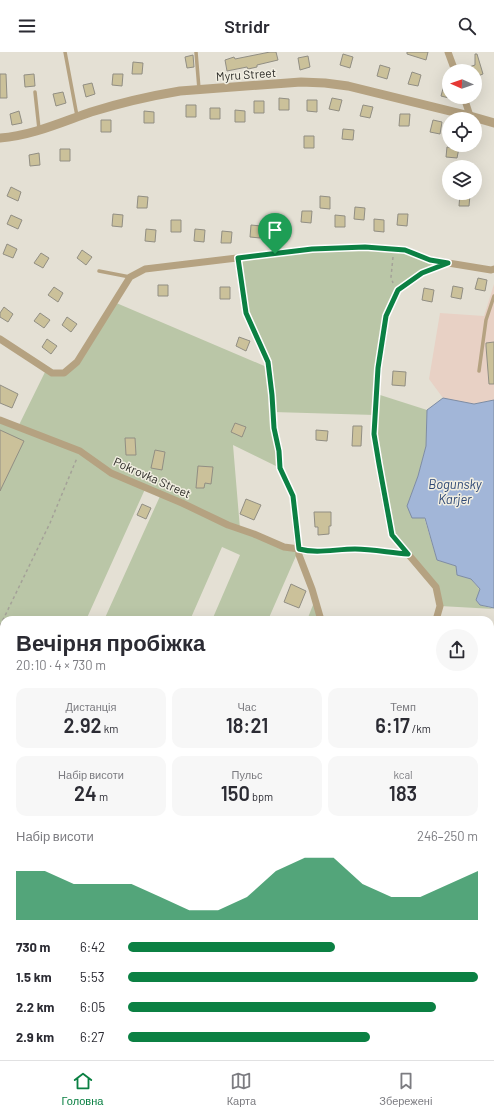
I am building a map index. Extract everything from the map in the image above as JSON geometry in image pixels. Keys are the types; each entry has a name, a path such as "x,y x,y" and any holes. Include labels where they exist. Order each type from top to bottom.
{"street":[{"path":"448,52 452,64"},
{"name":"Myru Street","path":"0,138 40,130 77,117 146,98 175,92 301,82 348,86 454,112"},
{"name":"Myru Street","path":"482,120 494,123"},
{"path":"0,339 52,374 64,373 77,362 130,277 145,269 312,249 365,247 405,250 430,260 491,270 494,269"},
{"path":"238,258 246,313 268,362 274,428 279,451 280,468 293,496 299,555 312,589 320,616"},
{"path":"437,616 440,606 436,587 392,535 374,434 378,368 386,316 398,290 422,273 448,263"},
{"name":"Pokrovka Street","path":"0,420 80,451 111,473 182,503 228,525 254,534 284,548 299,549"}],"lane":[{"path":"65,52 77,117"},
{"path":"196,52 199,90"},
{"path":"35,92 40,130"},
{"path":"99,271 130,277"},
{"path":"479,371 486,320 494,296"}],"path":[{"path":"393,249 391,277 396,295"},
{"path":"5,616 47,530 80,451"},
{"path":"299,549 310,552 357,549 408,554"}],"shaded area":[{"path":"494,284 494,400 474,404 443,398 429,379 440,313 484,316"}],"green space":[{"path":"312,249 405,250 448,263 422,273 398,290 386,316 377,394 427,410 426,446 418,476 407,506 424,517 437,560 456,566 457,575 471,579 480,590 476,600 480,605 494,609 440,606 436,587 392,535 384,494 375,415 273,412 280,468 233,445 240,529 299,549 270,616 214,616 240,555 222,547 192,616 106,616 161,494 146,487 88,616 0,616 0,420 18,427 46,370 64,373 77,362 114,302 269,368 246,313 238,258"},
{"path":"315,600 320,616 309,616"}],"water":[{"name":"Bogunsky Karjer","path":"443,398 474,404 494,400 494,608 480,605 476,600 480,589 471,579 457,575 456,566 437,560 425,518 412,518 407,506 418,476 426,446 427,410"}],"building":[{"path":"276,52 278,60 257,65 257,67 248,69 247,67 227,71 225,60 234,57 235,59"},
{"path":"407,52 428,52 426,60 407,54"},
{"path":"343,54 353,57 350,68 340,65"},
{"path":"475,54 477,54 480,64 475,64"},
{"path":"193,55 194,67 187,68 185,57"},
{"path":"308,56 310,67 300,70 298,58"},
{"path":"133,62 143,63 142,74 132,74"},
{"path":"380,65 390,68 387,79 377,76"},
{"path":"412,72 421,75 418,86 408,84"},
{"path":"0,74 6,74 7,98 0,98"},
{"path":"34,74 35,86 25,87 24,75"},
{"path":"113,74 123,74 122,86 112,85"},
{"path":"92,83 95,94 86,97 83,85"},
{"path":"63,92 66,103 56,106 53,94"},
{"path":"279,98 289,99 289,110 279,110"},
{"path":"332,98 342,100 339,111 329,109"},
{"path":"307,100 317,100 317,112 307,111"},
{"path":"254,101 264,101 264,113 254,113"},
{"path":"186,105 196,105 196,117 186,117"},
{"path":"363,105 373,107 370,118 360,116"},
{"path":"210,108 220,108 220,119 210,119"},
{"path":"235,110 245,111 245,122 235,122"},
{"path":"19,111 22,123 12,125 10,114"},
{"path":"144,111 154,112 154,123 144,123"},
{"path":"400,114 410,114 409,126 399,126"},
{"path":"101,120 111,120 111,132 101,132"},
{"path":"433,120 442,122 440,134 430,132"},
{"path":"343,129 354,130 353,140 342,139"},
{"path":"304,136 314,136 314,148 304,148"},
{"path":"60,149 70,149 70,161 60,161"},
{"path":"446,152 458,152 457,158 446,157"},
{"path":"39,153 40,165 30,166 29,155"},
{"path":"11,187 21,192 18,201 7,196"},
{"path":"138,196 148,197 147,208 137,208"},
{"path":"320,196 330,197 330,209 320,208"},
{"path":"460,200 470,200 469,206 459,206"},
{"path":"355,207 365,208 364,220 354,219"},
{"path":"302,211 312,211 311,223 301,222"},
{"path":"113,214 123,215 122,227 112,226"},
{"path":"398,214 408,214 407,226 397,225"},
{"path":"11,215 22,220 18,229 7,224"},
{"path":"335,215 345,216 345,227 335,227"},
{"path":"374,219 384,220 384,232 374,231"},
{"path":"171,220 181,220 181,232 171,232"},
{"path":"251,225 261,226 260,238 250,237"},
{"path":"279,225 289,226 289,237 279,237"},
{"path":"146,229 156,230 155,242 145,241"},
{"path":"195,229 205,230 204,242 194,241"},
{"path":"222,231 232,232 231,243 221,243"},
{"path":"7,244 17,249 13,258 3,254"},
{"path":"82,250 92,257 86,265 77,258"},
{"path":"41,253 49,258 43,268 34,263"},
{"path":"478,278 487,280 485,291 475,289"},
{"path":"158,285 168,285 168,296 158,296"},
{"path":"453,286 463,288 461,299 451,297"},
{"path":"54,287 63,293 58,302 48,295"},
{"path":"220,287 230,287 230,299 220,299"},
{"path":"424,288 434,290 432,302 422,300"},
{"path":"4,307 13,314 8,322 0,317 0,313"},
{"path":"40,313 50,320 44,328 34,321"},
{"path":"67,317 77,324 71,332 62,325"},
{"path":"239,337 250,341 246,351 236,346"},
{"path":"47,339 57,346 51,354 42,347"},
{"path":"494,342 494,384 489,384 486,343"},
{"path":"393,371 406,372 405,386 392,385"},
{"path":"0,385 18,394 12,408 0,403"},
{"path":"235,423 246,427 242,437 231,432"},
{"path":"353,426 362,426 361,446 352,446"},
{"path":"0,430 24,441 0,491"},
{"path":"316,430 328,431 327,441 316,440"},
{"path":"125,438 135,438 136,455 126,455"},
{"path":"155,450 165,452 162,470 151,468"},
{"path":"198,466 213,467 211,484 205,483 204,488 196,488"},
{"path":"246,499 261,505 254,520 240,514"},
{"path":"142,504 151,508 146,519 137,515"},
{"path":"314,512 331,512 331,526 329,526 329,534 318,535 318,527 315,527"},
{"path":"291,584 306,591 299,608 284,602"}],"route":[{"path":"365,247 405,250 430,260 448,263 422,273 398,290 386,316 378,368 374,434 392,535 408,554 357,549 310,552 299,549 293,496 280,468 279,451 274,428 268,362 246,313 238,258 275,254 312,249 365,247"}]}
